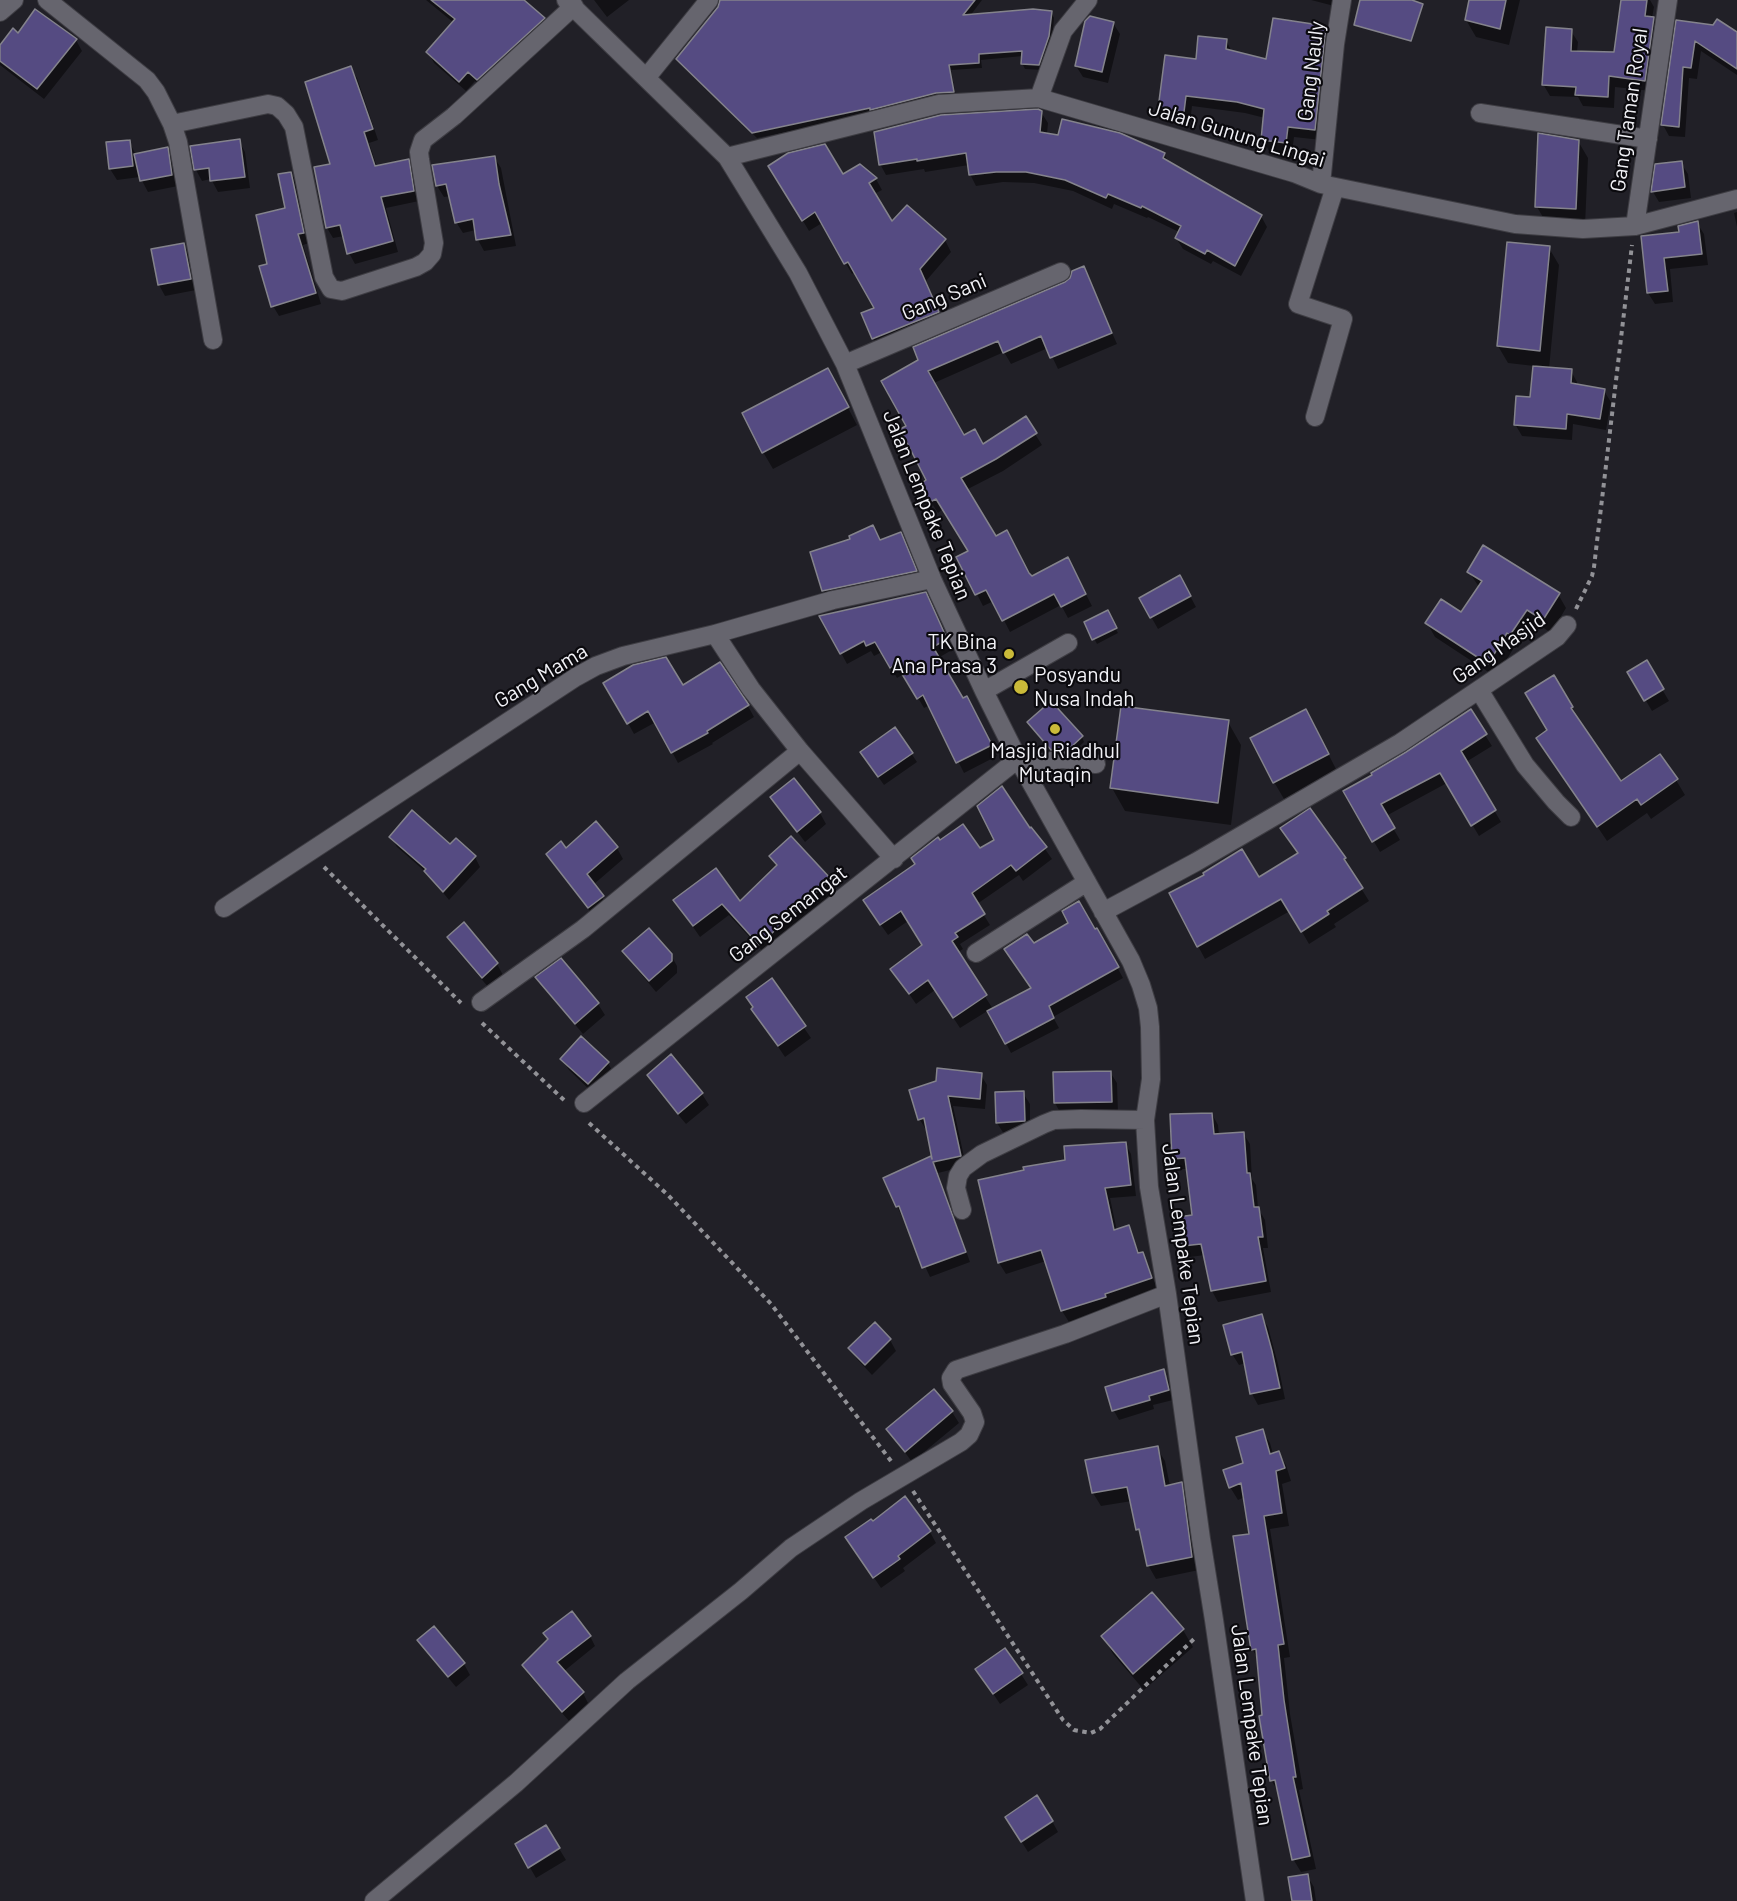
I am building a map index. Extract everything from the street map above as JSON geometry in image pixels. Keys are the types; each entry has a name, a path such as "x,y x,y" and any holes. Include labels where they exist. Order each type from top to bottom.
{"street":[{"path":"0,12 14,0"},
{"path":"47,0 147,80 156,92 172,124 178,142 213,340"},
{"path":"646,78 708,0"},
{"path":"1039,98 1063,31 1088,0"},
{"name":"Gang Nauly","path":"1314,417 1343,319 1298,304 1328,186 1335,44 1342,0"},
{"name":"Gang Taman Royal","path":"1635,226 1668,0"},
{"path":"172,124 268,104 278,106 294,127 324,277 331,289 342,291 416,267 432,254 434,243 419,152 423,140 454,116 570,3"},
{"name":"Jalan Lempake Tepian","path":"570,3 727,157 798,273 845,364 932,579 984,691 1020,763 1131,961 1148,1008 1151,1079 1145,1120 1149,1187 1167,1294 1255,1901"},
{"name":"Jalan Gunung Lingai","path":"727,157 939,104 1039,98 1294,173 1328,186 1515,224 1583,229 1635,226 1737,199"},
{"path":"1480,113 1648,139"},
{"name":"Gang Sani","path":"845,364 1061,272"},
{"name":"Gang Mama","path":"224,908 576,677 623,656 715,634 833,600 932,579"},
{"name":"Gang Masjid","path":"1103,912 1292,808 1410,736 1557,637 1567,626"},
{"path":"715,634 751,689 800,751 894,859"},
{"path":"984,691 1068,643"},
{"path":"1479,690 1525,765 1571,817"},
{"path":"479,1010 800,751"},
{"path":"1020,763 1063,759 1096,764"},
{"name":"Gang Semangat","path":"578,1108 894,859 1020,763"},
{"path":"976,953 1087,882"},
{"path":"962,1210 956,1188 958,1176 963,1168 982,1154 1054,1120 1145,1120"},
{"path":"374,1901 516,1783 627,1681 741,1591 791,1548 901,1477 961,1442 974,1429 975,1422 972,1413 952,1384 951,1378 956,1370 1065,1334 1167,1294"}],"path":[{"name":"Gang Masjid","path":"1567,626 1592,576 1594,567 1635,226"},
{"path":"308,851 461,1003"},
{"path":"479,1010 668,1195 771,1304 901,1477 1063,1720 1074,1730 1091,1733 1100,1729 1214,1620"}],"building":[{"path":"431,0 524,0 545,18 477,80 468,72 459,82 426,52 455,19"},
{"path":"720,0 975,0 963,15 1033,9 1052,11 1049,36 1039,65 1021,64 1022,51 979,54 979,63 949,65 954,92 936,93 870,110 870,108 752,133 676,59 718,7"},
{"path":"1360,0 1412,0 1423,4 1411,41 1354,25"},
{"path":"1469,0 1506,0 1500,29 1465,20"},
{"path":"1621,0 1647,0 1645,16 1654,17 1645,81 1609,76 1608,97 1575,95 1576,87 1542,85 1546,27 1572,29 1571,51 1614,52"},
{"path":"35,9 77,39 37,89 0,61 0,45 13,28 18,33"},
{"path":"1090,16 1114,22 1102,72 1075,66 1085,21"},
{"path":"1273,18 1326,26 1315,130 1288,127 1286,143 1261,140 1264,109 1237,102 1186,96 1184,112 1158,109 1165,55 1196,59 1198,36 1227,39 1226,49 1266,59"},
{"path":"1717,19 1737,32 1737,69 1695,41 1691,68 1683,67 1679,127 1661,125 1676,20 1713,25"},
{"path":"351,66 373,129 364,132 375,166 409,159 414,191 381,197 393,241 347,254 340,225 326,228 314,167 330,164 305,82"},
{"path":"1038,109 1042,111 1040,132 1058,135 1062,119 1120,133 1165,153 1163,158 1262,215 1235,266 1207,250 1205,254 1175,238 1181,226 1142,206 1141,208 1108,194 1106,198 1065,180 1026,172 969,175 966,153 879,165 874,132 941,115"},
{"path":"1538,133 1579,140 1576,209 1535,207"},
{"path":"240,139 245,177 210,181 209,168 194,170 190,146"},
{"path":"130,140 133,166 109,169 106,142"},
{"path":"825,144 843,174 860,164 877,178 869,183 892,221 907,205 946,239 920,269 939,312 872,339 861,313 874,308 848,262 844,264 815,212 802,221 768,166 788,153"},
{"path":"168,147 172,175 140,181 134,154"},
{"path":"495,156 511,235 476,240 473,219 455,223 446,184 436,186 432,165"},
{"path":"1682,161 1685,187 1651,192 1655,164"},
{"path":"291,172 304,233 298,234 316,293 271,307 259,266 267,264 256,215 285,208 278,174"},
{"path":"1698,221 1702,254 1664,258 1668,291 1647,293 1641,236 1679,232 1678,226"},
{"path":"1507,242 1550,246 1540,351 1497,346"},
{"path":"184,243 191,279 158,285 151,249"},
{"path":"1084,266 1112,333 1050,358 1041,336 1003,353 998,341 928,371 964,435 975,429 983,444 1026,416 1037,433 961,478 996,536 1007,530 1032,576 1068,557 1086,594 1061,607 1054,594 1002,621 986,590 975,595 956,557 968,551 936,499 930,502 919,485 926,480 900,429 906,426 881,381 918,360 913,347 1065,282 1070,278 1072,271"},
{"path":"1533,366 1572,369 1571,383 1605,389 1600,419 1567,414 1566,429 1514,425 1516,396 1530,397"},
{"path":"828,368 849,407 762,453 742,413"},
{"path":"873,525 880,540 901,532 917,571 822,591 810,552 850,539 849,536"},
{"path":"1483,545 1560,593 1543,620 1527,610 1510,635 1507,633 1488,664 1425,623 1441,599 1461,612 1482,581 1467,572"},
{"path":"1180,575 1191,596 1150,618 1139,598"},
{"path":"926,592 947,639 933,647 963,698 967,696 992,745 956,763 923,695 917,699 896,664 890,668 875,642 866,646 864,641 840,654 819,616"},
{"path":"1108,610 1117,628 1092,640 1084,622"},
{"path":"666,657 683,685 720,662 749,705 707,731 708,733 671,753 648,711 627,724 603,683 633,665"},
{"path":"1647,660 1664,689 1644,701 1627,672"},
{"path":"1554,675 1573,707 1571,708 1621,781 1660,754 1678,779 1641,805 1637,799 1597,827 1536,738 1547,730 1525,693"},
{"name":"Masjid Riadhul Mutaqin","path":"1051,701 1083,736 1069,749 1051,750 1027,722"},
{"path":"1121,706 1229,720 1218,803 1110,788"},
{"path":"1306,709 1329,754 1273,783 1250,738"},
{"path":"1471,709 1487,734 1461,751 1496,810 1471,826 1440,773 1381,804 1395,828 1372,842 1343,791 1372,775 1371,773"},
{"path":"895,727 913,753 878,777 860,752"},
{"path":"794,778 821,812 797,832 770,797"},
{"path":"1002,786 1030,828 1047,847 1016,871 1011,865 972,893 985,914 955,933 958,937 952,941 987,995 953,1018 928,980 909,994 890,969 922,945 901,911 880,925 863,900 915,864 911,858 938,837 940,840 963,824 980,848 994,840 977,806"},
{"path":"1310,808 1346,858 1344,859 1363,888 1327,911 1329,914 1301,932 1281,899 1197,947 1169,893 1204,875 1203,873 1242,849 1259,877 1298,853 1280,828"},
{"path":"412,810 450,844 456,838 476,856 443,892 424,871 426,869 389,837"},
{"path":"596,821 618,847 587,874 604,896 588,908 546,854 561,841 566,848"},
{"path":"791,836 831,879 759,945 722,904 693,926 673,900 716,868 740,901 777,865 769,856"},
{"path":"1079,901 1119,967 1049,1006 1054,1018 1005,1044 987,1011 1031,988 1004,949 1027,934 1034,943 1068,923 1062,911"},
{"path":"464,922 498,963 482,978 447,937"},
{"path":"649,928 672,954 672,961 649,981 622,951"},
{"path":"561,958 599,1003 575,1024 535,977"},
{"path":"772,978 806,1026 778,1046 751,1009 753,1007 746,997"},
{"path":"581,1036 609,1062 588,1084 560,1059"},
{"path":"671,1054 703,1093 678,1114 647,1075"},
{"path":"937,1068 982,1073 980,1099 948,1096 961,1156 933,1162 966,1252 922,1268 899,1206 896,1207 883,1178 931,1156 932,1159 924,1118 918,1120 909,1090 936,1081"},
{"path":"1111,1071 1112,1102 1054,1103 1053,1072"},
{"path":"1024,1091 1025,1121 996,1123 995,1092"},
{"path":"1212,1113 1214,1134 1244,1132 1247,1173 1250,1173 1254,1207 1259,1207 1263,1237 1258,1237 1266,1281 1211,1291 1201,1244 1182,1246 1178,1217 1192,1215 1185,1158 1172,1159 1170,1114"},
{"path":"1126,1142 1131,1185 1105,1188 1114,1230 1129,1225 1138,1253 1143,1252 1152,1278 1105,1294 1106,1297 1061,1311 1041,1250 998,1263 978,1180 1024,1170 1023,1167 1065,1160 1064,1146"},
{"path":"1262,1314 1280,1388 1250,1394 1242,1352 1231,1355 1223,1325"},
{"path":"875,1322 891,1339 865,1365 848,1348"},
{"path":"1164,1369 1169,1390 1149,1396 1150,1400 1112,1411 1105,1387"},
{"path":"934,1389 953,1411 905,1452 886,1429"},
{"path":"1263,1429 1270,1454 1279,1451 1285,1468 1276,1471 1282,1513 1264,1516 1284,1644 1278,1645 1296,1777 1293,1777 1310,1856 1292,1860 1275,1780 1270,1781 1259,1716 1262,1715 1256,1649 1251,1650 1233,1536 1249,1534 1241,1483 1229,1488 1223,1470 1243,1463 1236,1437"},
{"path":"1158,1446 1165,1486 1182,1482 1192,1557 1147,1566 1139,1529 1136,1530 1127,1487 1092,1493 1085,1460"},
{"path":"905,1496 931,1531 898,1556 900,1559 873,1578 845,1537 871,1519 873,1521"},
{"path":"1152,1592 1184,1629 1133,1674 1101,1636"},
{"path":"572,1611 591,1636 557,1662 584,1692 562,1712 522,1665 548,1639 543,1633"},
{"path":"434,1626 465,1663 448,1677 417,1640"},
{"path":"1005,1648 1023,1673 993,1694 975,1669"},
{"path":"1037,1795 1053,1821 1021,1842 1005,1817"},
{"path":"546,1825 560,1848 528,1868 515,1844"},
{"path":"1308,1874 1312,1901 1292,1901 1288,1877"}],"place":[{"name":"TK Bina Ana Prasa 3","path":"1009,654"},
{"name":"Posyandu Nusa Indah","path":"1021,687"},
{"name":"Masjid Riadhul Mutaqin","path":"1055,729"}]}
